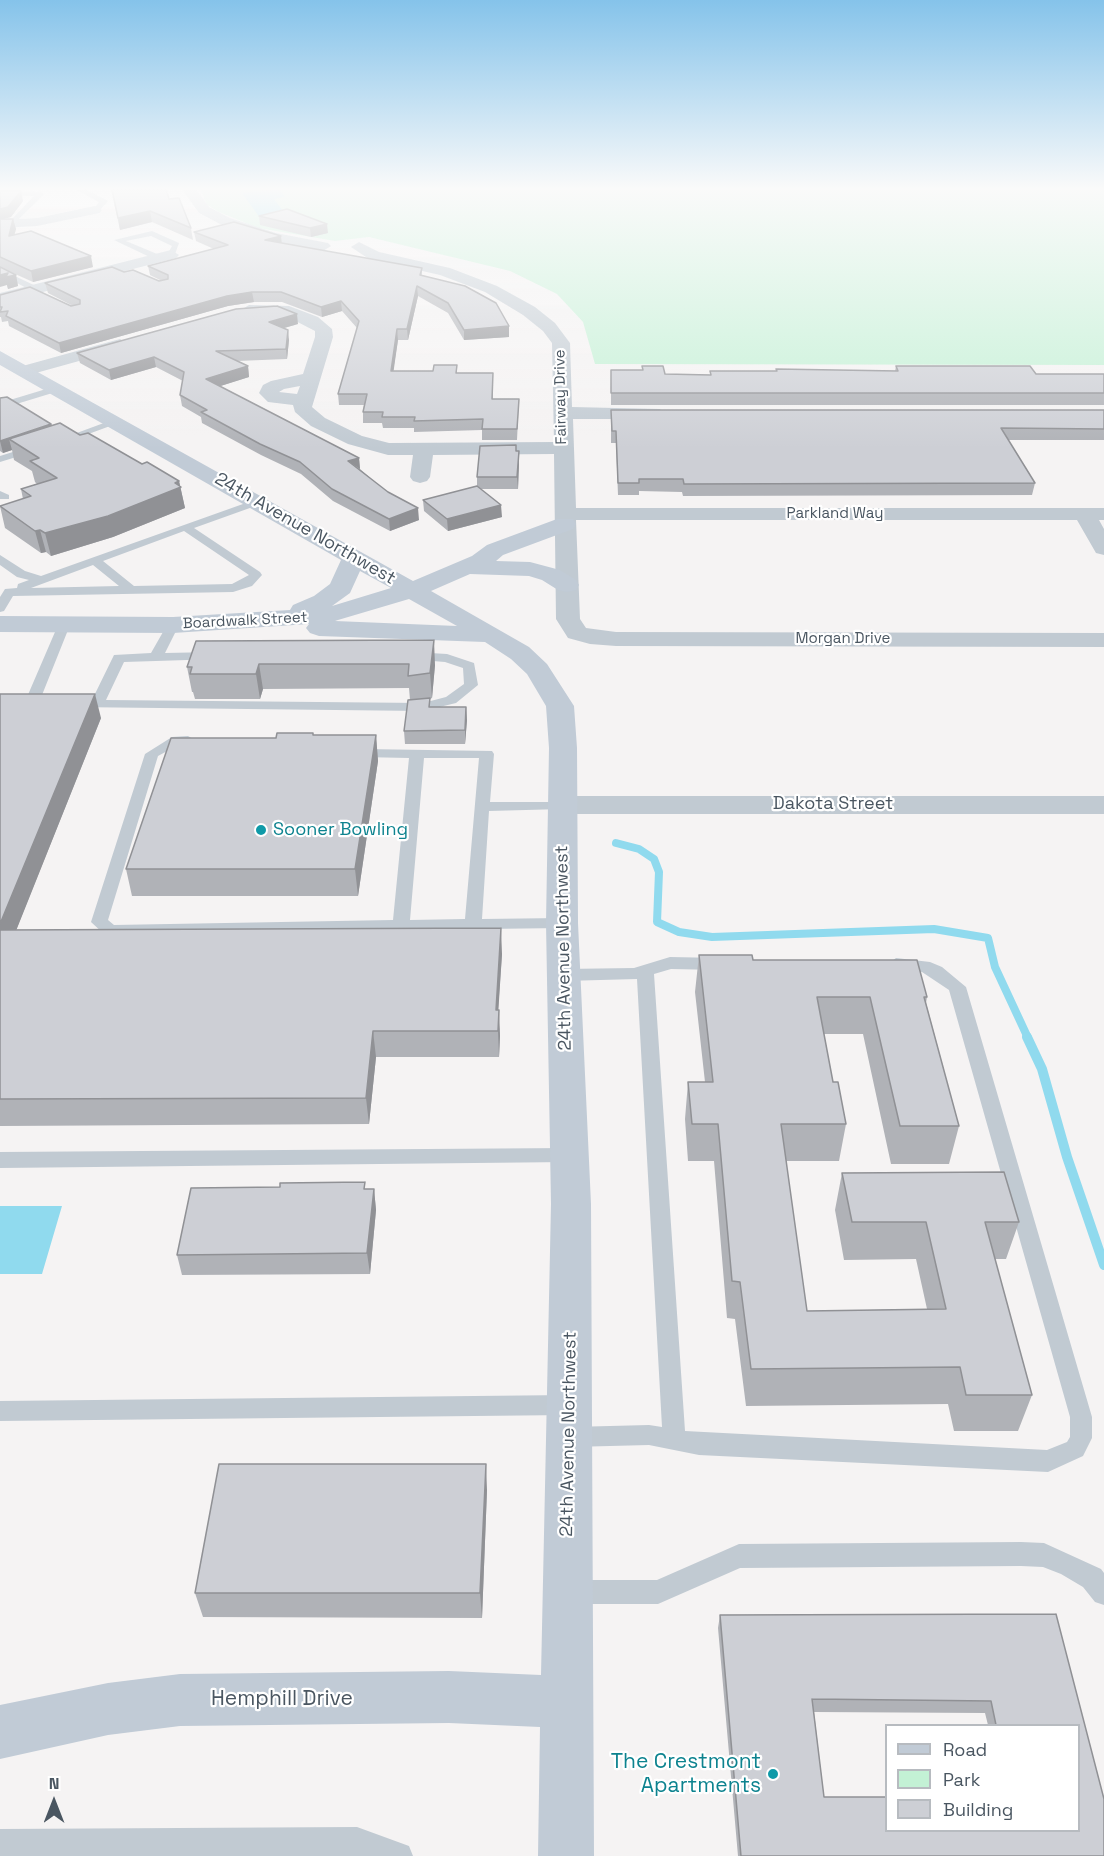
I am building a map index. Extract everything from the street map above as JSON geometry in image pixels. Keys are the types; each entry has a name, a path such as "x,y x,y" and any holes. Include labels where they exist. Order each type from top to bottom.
{"main road":[{"name":"24th Avenue Northwest","path":"0,357 493,636 520,653 538,670 560,706 562,923 572,1251 566,1856"},
{"path":"472,564 566,528"},
{"path":"273,620 333,595 345,583 354,557"},
{"path":"472,564 530,569 551,575 567,585"},
{"name":"Boardwalk Street","path":"0,624 173,625 336,614 411,590 472,564"},
{"path":"273,620 333,631 405,630 493,636"},
{"name":"Hemphill Drive","path":"0,1732 108,1709 180,1700 449,1697 566,1702"}],"street":[{"path":"0,298 86,276"},
{"name":"Fairway Drive","path":"458,276 511,299 542,322 561,344 567,585 571,627 583,636"},
{"path":"234,312 281,309 319,325 325,333 302,408 309,417 355,440 388,449 562,448"},
{"path":"26,371 137,340"},
{"path":"303,400 275,398 268,393 270,389 278,386 311,378"},
{"path":"564,413 669,413"},
{"path":"420,477 424,448"},
{"path":"1094,514 1104,548"},
{"name":"Parkland Way","path":"566,528 1094,514"},
{"name":"Morgan Drive","path":"583,636 628,639 1104,640"},
{"name":"Dakota Street","path":"562,805 1104,805"}],"lane":[{"path":"8,276 49,299"},
{"path":"0,406 56,389"},
{"path":"0,459 116,422"},
{"path":"0,608 9,592 257,502"},
{"path":"9,592 233,588 248,583 256,575 185,527"},
{"path":"0,559 21,574 41,580"},
{"path":"94,560 130,589"},
{"path":"64,625 31,704 423,707 452,700 471,685 469,666 447,658 394,654"},
{"path":"156,657 173,625"},
{"path":"97,704 119,658 228,656"},
{"path":"200,740 177,740 153,754 99,922 110,930 562,923"},
{"path":"344,746 361,753 487,754 473,924"},
{"path":"401,925 417,754"},
{"path":"482,807 562,805"},
{"path":"564,975 635,974 670,963 742,964"},
{"path":"0,1411 570,1421 699,1444 1048,1461 1076,1449 1081,1437 1081,1417 957,987 949,979 924,966 873,964"},
{"path":"645,971 674,1440"},
{"path":"0,1160 569,1155"},
{"path":"567,1592 658,1592 739,1556 1021,1554 1044,1555 1070,1566 1092,1578 1104,1593"},
{"path":"0,1843 357,1841 399,1856"}],"green space":[{"path":"519,276 1104,276 1104,365 595,364 583,322 557,294"}],"water":[{"path":"0,1206 62,1206 42,1274 0,1274"}],"building":[{"path":"76,276 146,276 159,281 168,279 168,276 423,276 465,286 496,303 509,326 464,330 448,303 417,286 407,329 397,329 391,371 433,371 434,365 457,365 456,373 493,373 492,399 519,399 517,429 482,429 483,419 414,421 415,417 382,417 383,412 363,412 367,394 338,394 359,321 341,301 321,307 281,292 252,292 227,296 59,343 6,316 8,311 0,312 2,307 0,307 0,295 30,287 71,306 80,304 80,300 45,283"},
{"path":"277,306 297,314 269,322 288,330 286,349 216,351 248,366 206,379 359,458 348,461 388,492 418,508 389,519 332,489 300,462 260,444 201,412 207,410 180,395 184,372 154,357 109,370 77,353 236,309"},
{"path":"642,366 663,366 665,374 711,375 710,371 777,371 776,369 898,371 896,366 1030,366 1036,374 1104,374 1104,393 611,393 611,370 643,370"},
{"path":"7,397 51,424 0,441 0,398"},
{"path":"611,410 1104,410 1104,429 1001,428 1035,483 684,484 683,479 639,479 639,483 618,483 616,431 612,431"},
{"path":"60,423 80,435 88,433 142,464 147,462 179,481 175,483 181,487 108,516 45,533 40,530 35,531 0,506 31,496 21,489 57,478 30,461 39,458 9,439"},
{"path":"516,445 516,451 519,451 517,477 477,477 480,446"},
{"path":"477,486 501,505 447,519 423,500"},
{"path":"434,640 430,673 408,676 409,664 259,664 256,674 190,674 192,667 187,667 196,641"},
{"path":"0,694 95,694 0,924"},
{"path":"430,698 429,707 466,707 465,730 404,731 408,700"},
{"name":"Sooner Bowling","path":"277,733 376,735 355,869 126,869 171,738 276,738"},
{"path":"501,928 496,1010 499,1010 498,1031 373,1031 366,1098 0,1099 0,930"},
{"path":"699,955 752,955 753,960 917,960 927,997 924,997 959,1126 900,1126 870,997 817,997 833,1082 838,1082 846,1124 781,1124 807,1311 946,1309 926,1222 852,1222 842,1173 1004,1172 1019,1222 985,1222 1032,1395 966,1395 960,1367 751,1369 740,1282 732,1281 718,1124 692,1124 688,1082 713,1082"},
{"path":"365,1182 364,1189 374,1189 367,1253 177,1255 191,1188 280,1187 280,1183"},
{"path":"219,1464 486,1464 480,1593 195,1593"},
{"name":"The Crestmont Apartments","path":"1056,1614 1104,1799 1104,1856 741,1856 720,1615"}],"waterway":[{"path":"616,843 639,849 654,859 659,872 657,922 679,932 712,937 934,929 988,938 995,967 1028,1038"},
{"path":"1027,1037 1042,1069 1067,1157 1104,1265"}],"place":[{"name":"Sooner Bowling","path":"261,830"},
{"name":"The Crestmont Apartments","path":"773,1774"}]}
